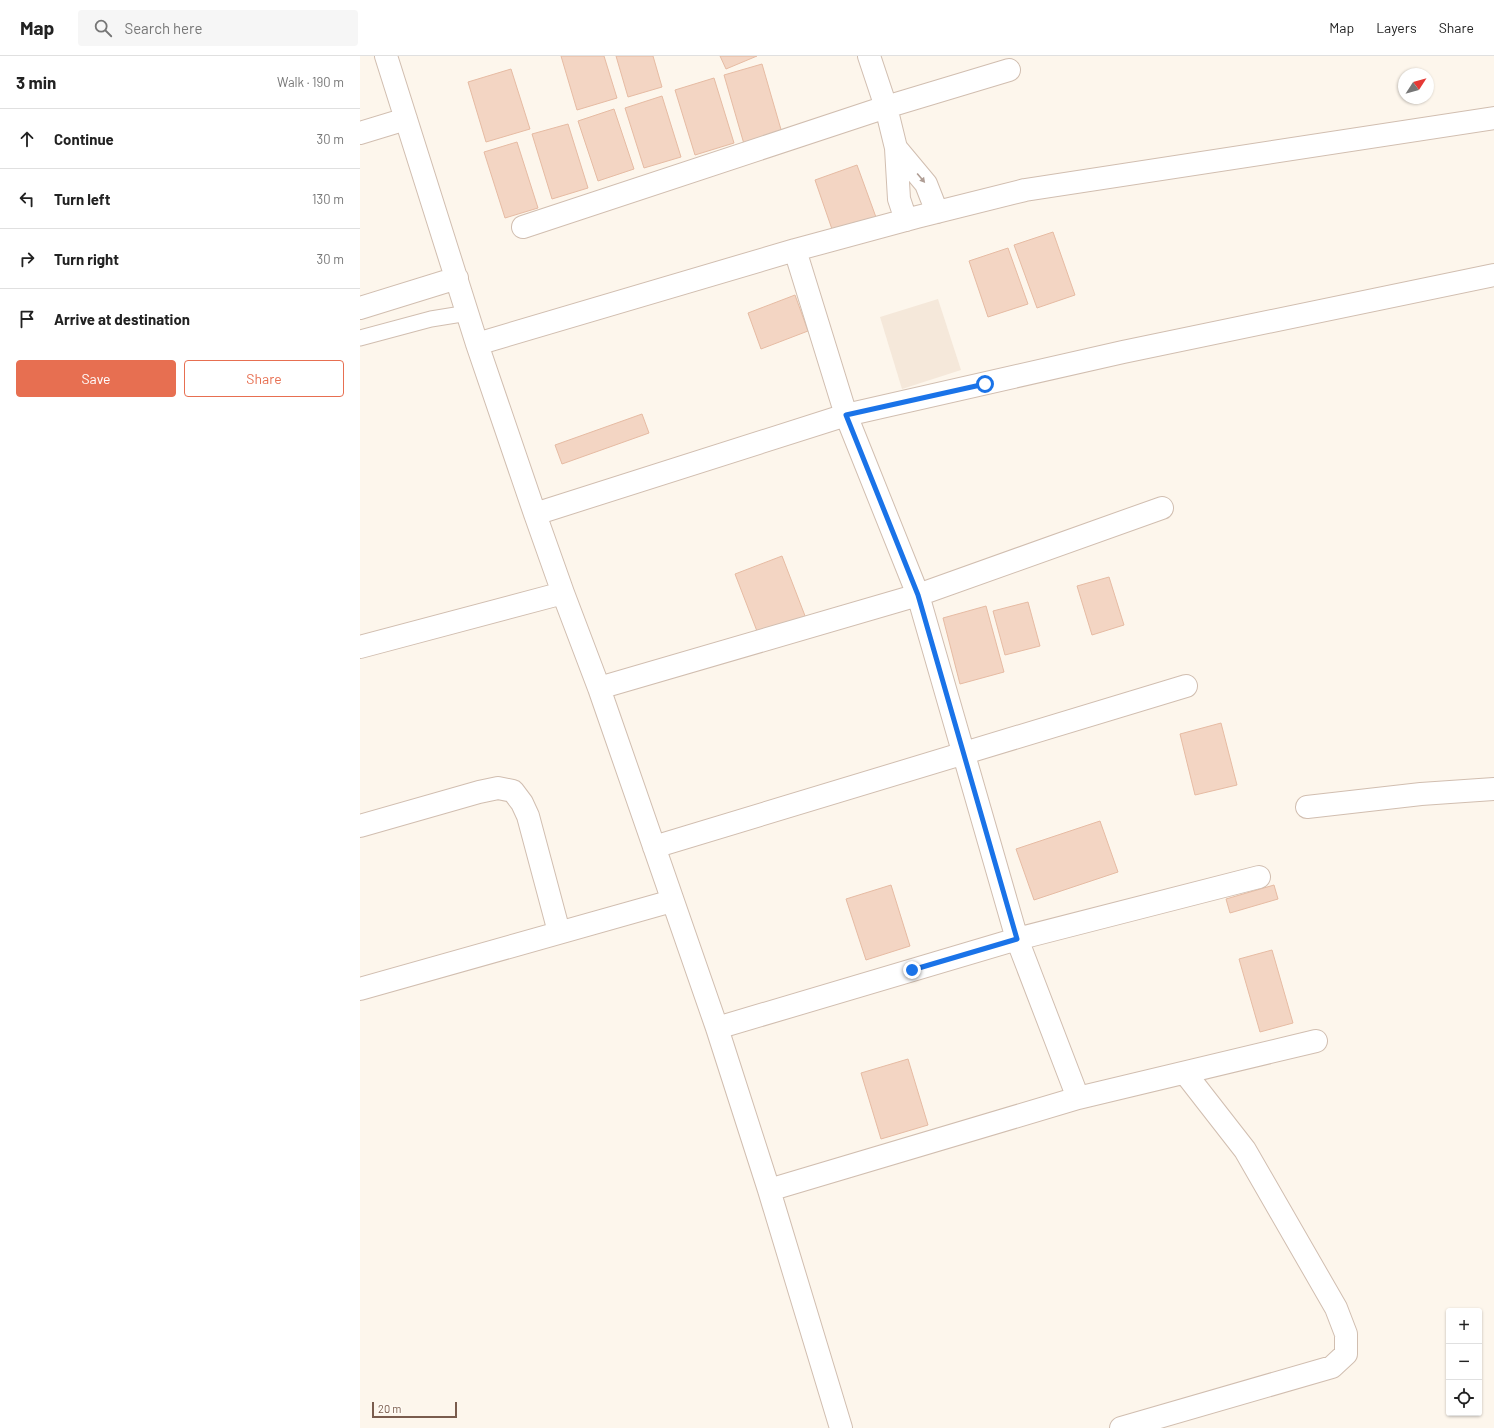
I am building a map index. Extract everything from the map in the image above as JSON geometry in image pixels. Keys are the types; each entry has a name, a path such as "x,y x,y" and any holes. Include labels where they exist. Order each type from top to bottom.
{"street":[{"path":"386,56 477,344 562,593 599,688 716,1028 768,1190 841,1428"},
{"path":"869,56 886,107 896,148 898,199 906,220"},
{"path":"523,227 886,107 1009,70"},
{"path":"477,344 795,250 906,220 1039,187 1494,118"},
{"path":"360,134 406,119"},
{"path":"896,148 926,184 937,212"},
{"path":"795,250 846,415 918,595 1017,939 1078,1098"},
{"path":"535,514 846,415 1131,351 1494,275"},
{"path":"360,308 457,278"},
{"path":"599,688 918,595 1162,508"},
{"path":"360,647 562,593"},
{"path":"654,847 1186,686"},
{"path":"360,826 479,792 498,788 513,791 522,803 528,816 559,932"},
{"path":"1307,807 1421,794 1494,789"},
{"path":"716,1028 1017,939 1259,877"},
{"path":"360,989 672,901"},
{"path":"768,1190 1078,1098 1316,1041"},
{"path":"1124,1428 1332,1367 1346,1354 1346,1334 1332,1301 1245,1150 1184,1073"}],"lane":[{"path":"360,338 431,319 468,313"}],"shaded area":[{"path":"938,299 961,370 902,389 880,317"}],"building":[{"path":"561,56 604,56 617,98 577,110"},
{"path":"616,56 653,56 662,87 628,97"},
{"path":"720,56 757,56 726,69"},
{"path":"762,64 782,133 744,144 724,75"},
{"path":"511,69 530,129 486,142 468,82"},
{"path":"714,78 734,143 695,155 675,90"},
{"path":"662,96 681,157 644,168 625,108"},
{"path":"614,109 634,169 598,181 578,121"},
{"path":"568,124 588,188 552,199 532,134"},
{"path":"517,142 538,208 505,218 484,152"},
{"path":"857,165 877,220 834,235 815,180"},
{"path":"1053,232 1075,295 1037,308 1014,245"},
{"path":"1008,248 1028,304 988,317 969,261"},
{"path":"795,295 808,331 761,349 748,313"},
{"path":"642,414 649,433 562,464 555,445"},
{"path":"782,556 807,621 760,639 735,574"},
{"path":"1109,577 1124,625 1092,635 1077,586"},
{"path":"1028,602 1040,646 1005,655 993,611"},
{"path":"986,606 1004,672 960,684 943,618"},
{"path":"1221,723 1237,785 1195,795 1180,734"},
{"path":"1100,821 1118,872 1034,900 1016,849"},
{"path":"891,885 910,946 866,960 846,899"},
{"path":"1274,885 1278,899 1230,913 1226,899"},
{"path":"1272,950 1293,1023 1260,1032 1239,959"},
{"path":"908,1059 928,1125 881,1139 861,1073"}],"route":[{"path":"912,970 1017,939 918,595 846,415 985,384"}]}
